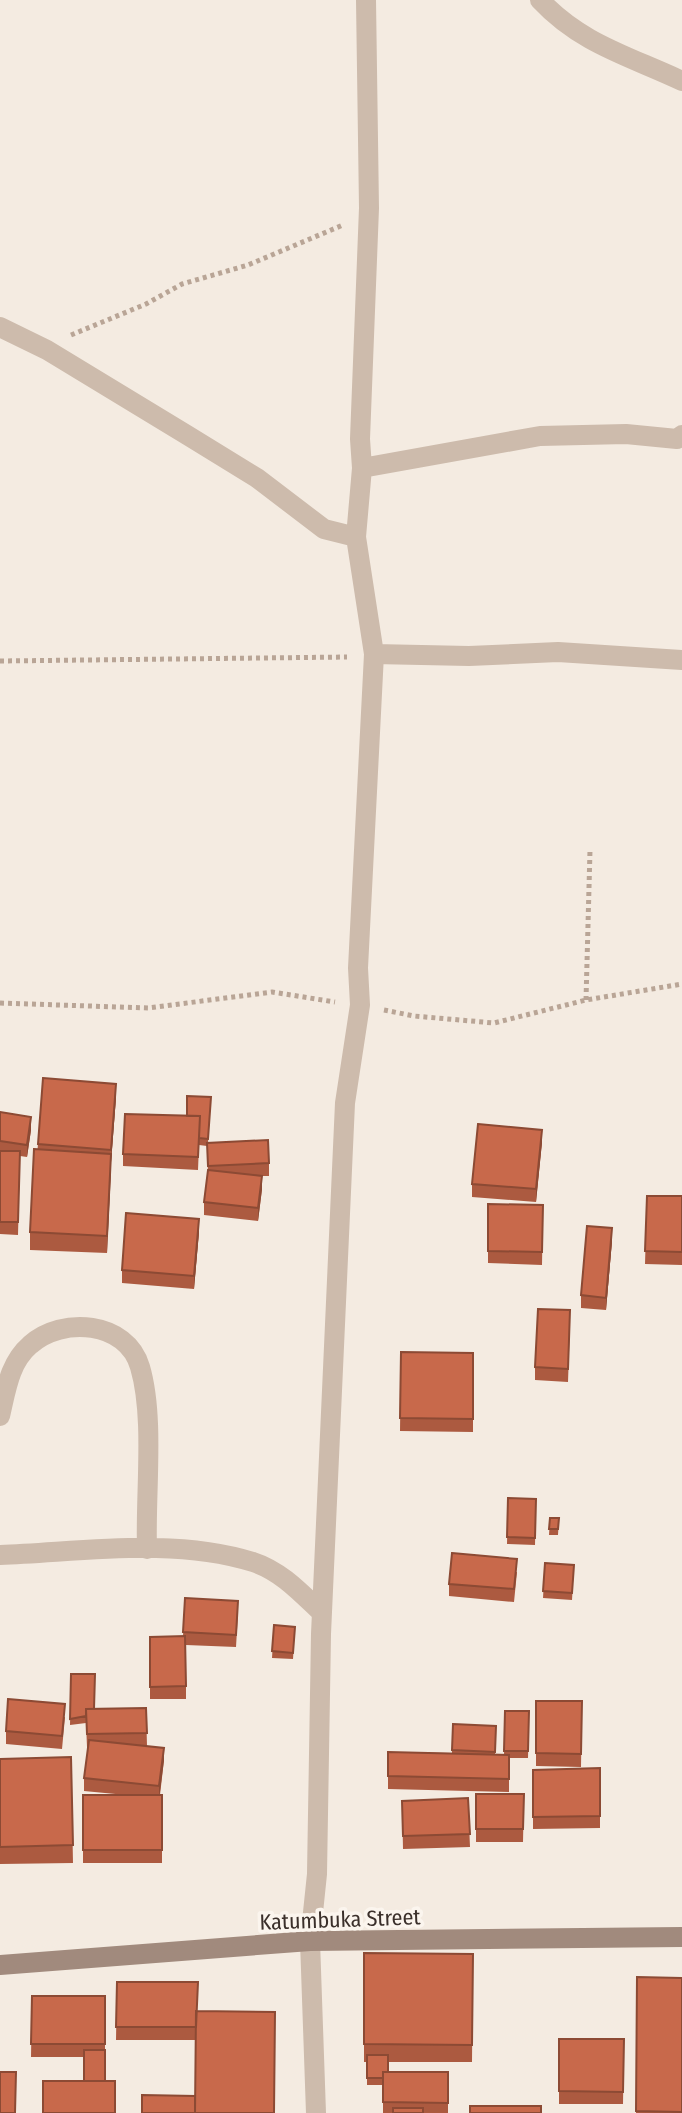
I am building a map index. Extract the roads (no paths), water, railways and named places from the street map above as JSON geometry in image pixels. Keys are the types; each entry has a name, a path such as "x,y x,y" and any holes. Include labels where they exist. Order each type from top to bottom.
{"main road":[{"name":"Katumbuka Street","path":"0,1965 310,1941 682,1937"}],"street":[{"path":"316,2113 310,1941 317,1874 322,1613 345,1103 360,1005 358,968 374,654 356,537 362,468 360,439 369,208 366,0"},
{"path":"540,0 563,25 583,38 682,81"},
{"path":"0,327 47,350 257,478 324,529 356,537"},
{"path":"362,468 540,436 626,434 677,439 682,435"},
{"path":"374,654 469,656 558,652 682,660"},
{"path":"0,1416 12,1368 29,1345 56,1328 93,1328 119,1335 133,1347 146,1393 147,1549"},
{"path":"0,1555 147,1549 253,1562 295,1586 322,1613"}]}
